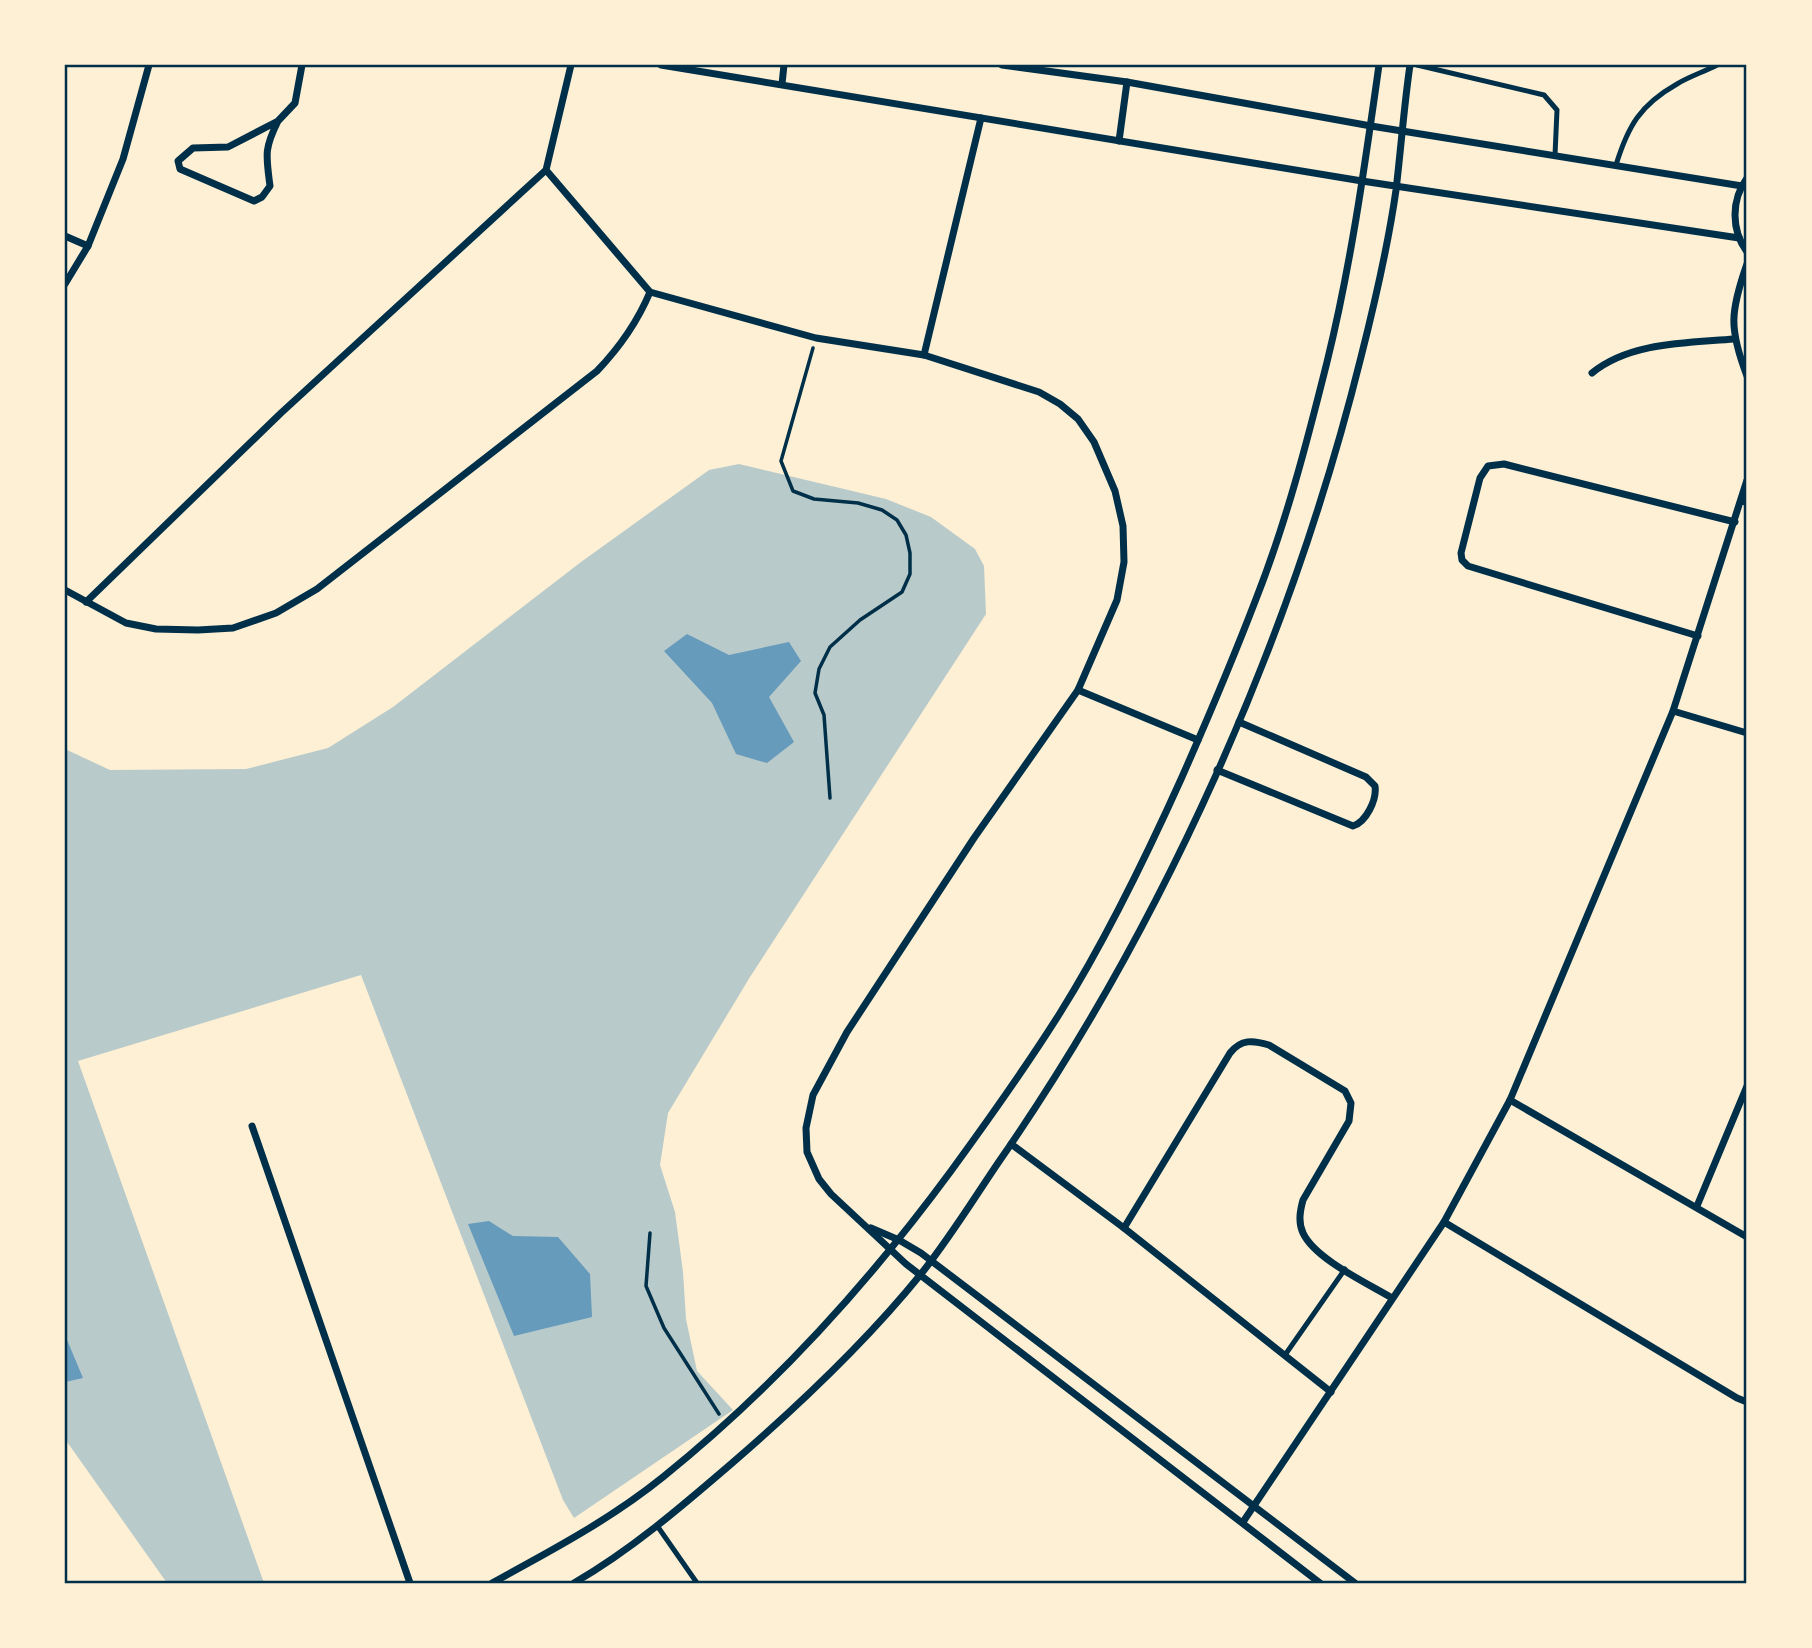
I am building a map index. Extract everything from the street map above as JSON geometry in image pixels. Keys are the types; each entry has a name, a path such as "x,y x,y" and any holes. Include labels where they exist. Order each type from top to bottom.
{"street":[{"path":"65,284 88,246 123,159 149,65"},
{"path":"278,121 228,147 188,150 178,161 178,165 180,169 254,201 262,197 270,186 266,162 267,143 278,121 295,103 302,65"},
{"path":"86,602 281,413 546,170 571,65"},
{"path":"661,65 1396,187 1739,238"},
{"path":"782,84 784,65"},
{"path":"1002,65 1127,82 1371,126 1742,186"},
{"path":"492,1583 563,1544 630,1502 726,1425 800,1354 899,1240 993,1114 1062,1009 1119,908 1158,831 1257,596 1298,468 1328,360 1362,181 1379,65"},
{"path":"574,1583 658,1527 789,1411 881,1318 931,1260 1012,1144 1094,1015 1147,917 1217,770 1272,640 1321,499 1367,333 1396,187 1410,65"},
{"path":"1119,141 1127,82"},
{"path":"925,355 981,118"},
{"path":"546,170 650,292 816,338 925,355 1040,393 1078,419 1094,442 1115,491 1123,526 1124,562 1117,600 1078,690 974,838 846,1032 813,1095 806,1128 807,1152 819,1179 831,1194 890,1251 1320,1583"},
{"path":"1747,178 1736,203 1735,221 1739,238 1747,252"},
{"path":"65,236 88,246"},
{"path":"1747,264 1733,321 1734,340 1747,376"},
{"path":"65,590 126,623 156,629 233,628 275,613 317,589 597,371 640,317 650,292"},
{"path":"1592,373 1606,361 1650,348 1734,340"},
{"path":"1698,636 1468,566 1461,553 1480,478 1488,466 1504,464 1735,522"},
{"path":"1243,1522 1444,1222 1510,1100 1674,711 1735,522 1744,502 1747,480"},
{"path":"1078,690 1198,740"},
{"path":"1674,711 1747,733"},
{"path":"1217,770 1353,826 1362,822 1374,799 1375,786 1366,777 1238,722"},
{"path":"1124,1228 1230,1053 1236,1046 1255,1040 1269,1045 1345,1091 1351,1103 1349,1121 1303,1200 1299,1214 1301,1231 1309,1244 1392,1298"},
{"path":"1697,1206 1747,1086"},
{"path":"1510,1100 1747,1237"},
{"path":"253,1126 410,1583"},
{"path":"1012,1144 1124,1228 1331,1392"},
{"path":"1444,1222 1747,1402"},
{"path":"867,1227 899,1240 931,1260 1355,1583"}],"lane":[{"path":"1417,65 1544,95 1556,110 1555,155"},
{"path":"1616,165 1627,132 1643,110 1675,84 1717,65"},
{"path":"1285,1355 1345,1269"},
{"path":"658,1527 697,1583"}],"path":[{"path":"816,338 781,461 793,491 814,499 858,503 882,510 897,520 906,535 911,553 910,574 902,592 860,620 830,647 819,669 815,693 824,715 830,798"},
{"path":"650,1233 646,1286 664,1328 726,1425"}],"shaded area":[{"path":"739,464 886,499 931,517 975,549 984,566 986,614 750,977 668,1113 660,1165 675,1212 686,1319 697,1371 733,1410 574,1518 563,1500 361,975 78,1061 264,1583 167,1583 65,1439 65,749 110,770 246,769 328,748 393,707 581,562 709,470"}],"water":[{"path":"687,634 729,655 789,642 801,661 769,697 794,742 767,763 736,754 712,703 664,651"},
{"path":"489,1221 513,1236 558,1237 590,1274 592,1317 514,1336 468,1224"},
{"path":"65,1335 83,1378 65,1382"}]}
